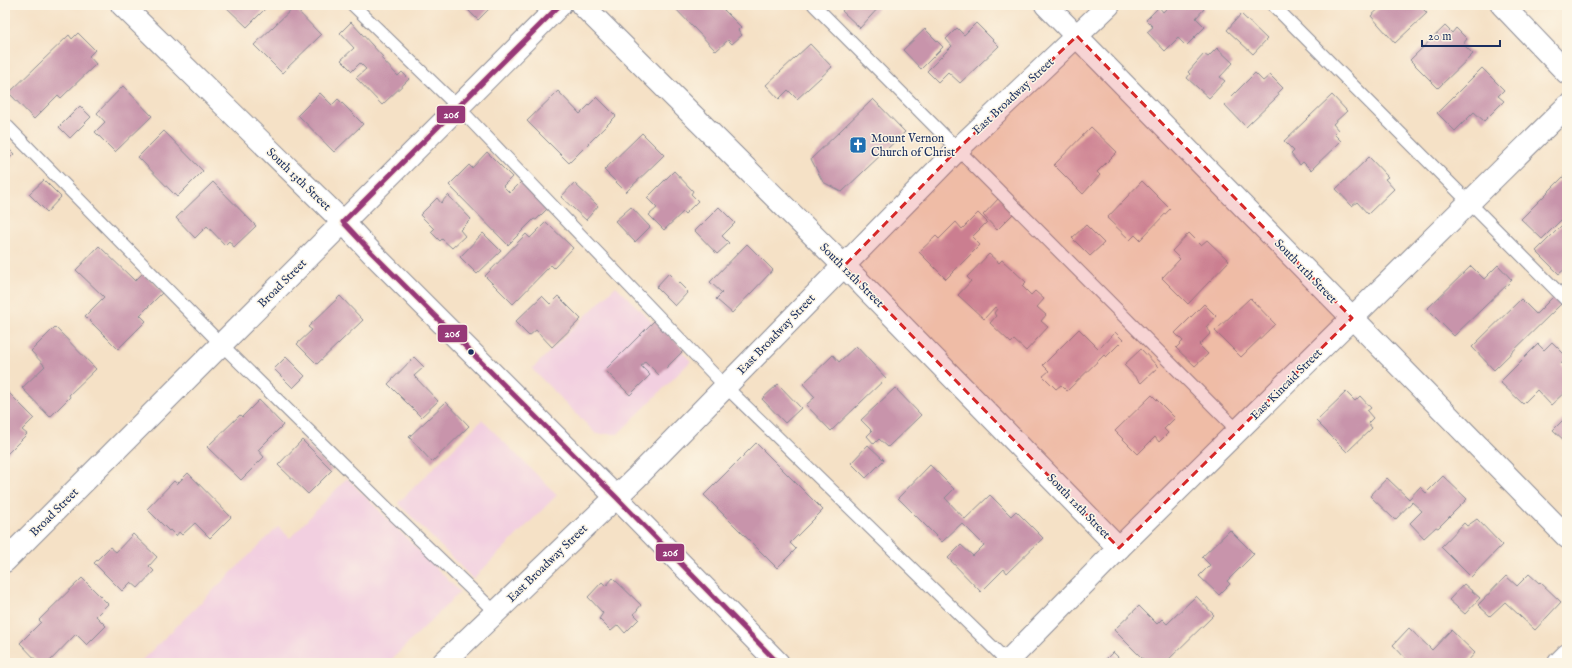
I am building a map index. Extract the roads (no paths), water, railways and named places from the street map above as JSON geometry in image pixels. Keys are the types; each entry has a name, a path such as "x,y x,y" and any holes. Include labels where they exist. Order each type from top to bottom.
{"street":[{"name":"South 13th Street","path":"122,5 343,222 372,253 616,497 778,663"},
{"name":"Broad Street","path":"5,561 560,5"},
{"name":"South 12th Street","path":"582,5 844,266 1119,548"},
{"name":"South 11th Street","path":"1046,5 1567,537"},
{"name":"East Broadway Street","path":"443,663 636,478 958,149 1109,5"},
{"path":"1502,5 1567,73"},
{"name":"East Kincaid Street","path":"1007,662 1119,548 1470,204 1567,106"},
{"path":"1559,663 1567,655"}],"lane":[{"path":"353,5 458,107 725,386 1007,662"},
{"path":"814,5 1238,431"},
{"path":"1273,5 1567,301"},
{"path":"5,124 221,344 495,612"}],"place":[{"name":"Mount Vernon Church of Christ","path":"858,145"}]}
